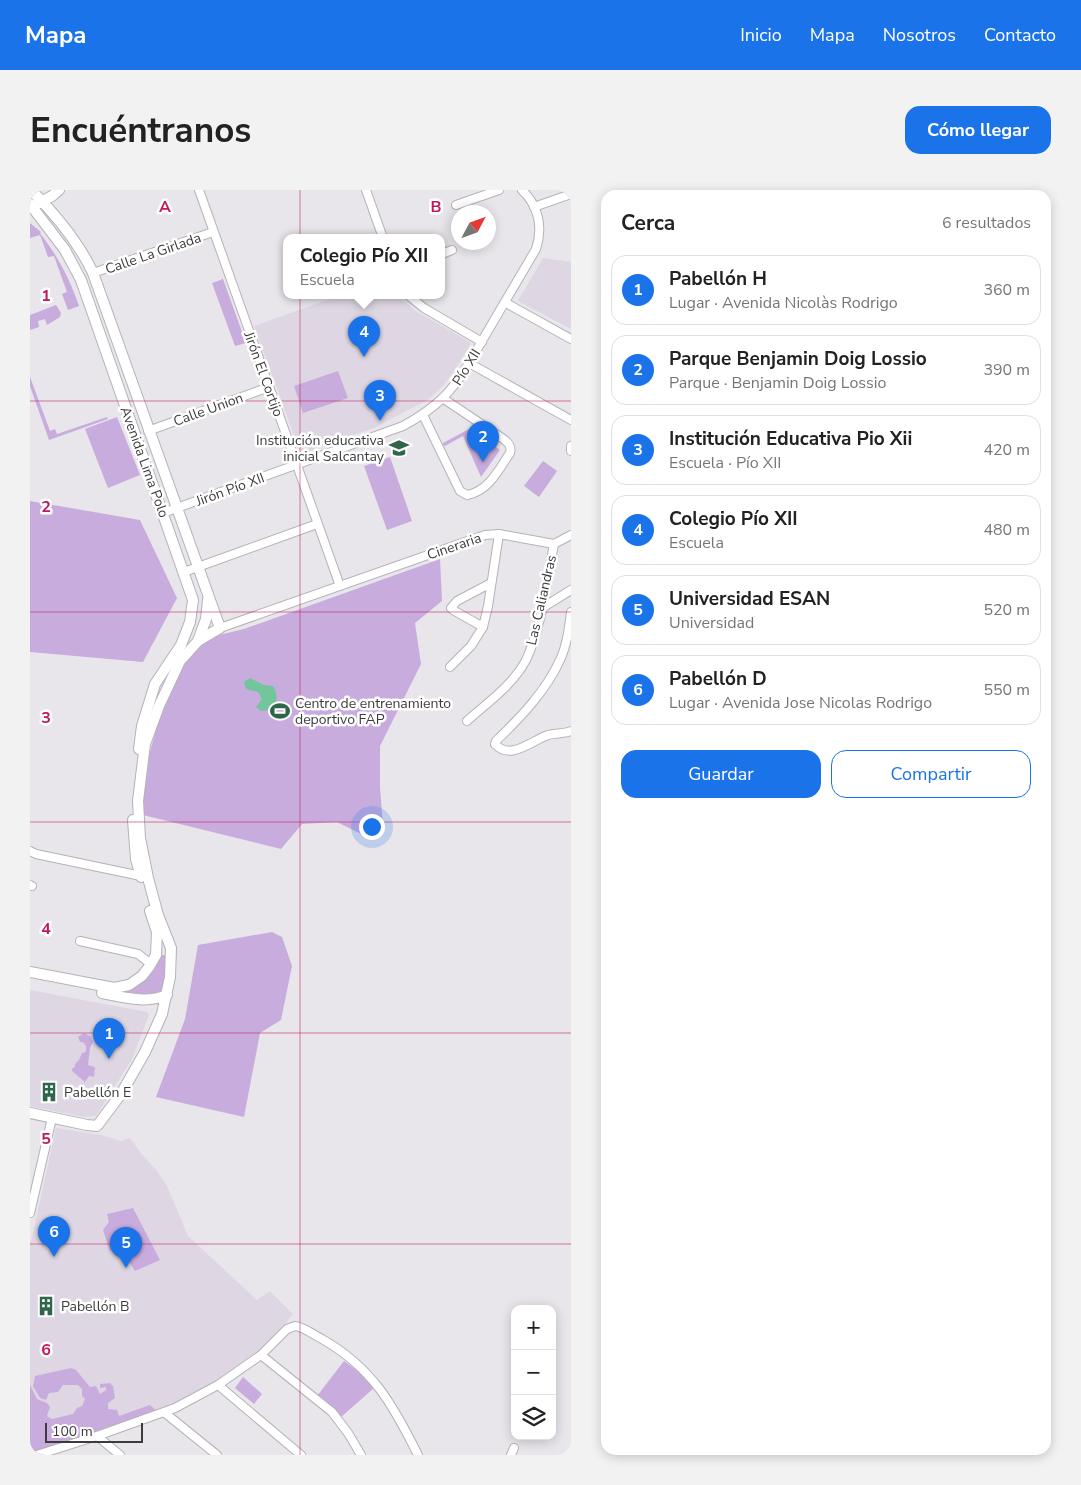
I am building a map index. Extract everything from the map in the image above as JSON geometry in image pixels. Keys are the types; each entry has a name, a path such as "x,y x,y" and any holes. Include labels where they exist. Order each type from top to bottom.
{"main road":[{"path":"31,206 42,202 59,191"},
{"path":"59,191 57,206 61,223"},
{"name":"Avenida Lima Polo","path":"33,192 61,223 81,250 92,273 220,628"},
{"name":"Avenida Lima Polo","path":"31,206 62,246 79,274 193,600 190,622 181,645 155,684 142,726 133,800 136,860 158,939 154,960"},
{"path":"123,399 136,395"},
{"name":"Avenida Lima Polo","path":"198,641 206,619 208,599"},
{"path":"30,1113 92,1126 100,1123 121,1094 139,1064 158,1023 167,995 172,964 171,948 158,915 140,838 138,800 145,744 158,706 178,664 198,641 220,628"},
{"path":"30,972 114,988 124,987 138,979 160,952 167,953 172,964"},
{"path":"30,978 134,999 154,1006 158,1012 158,1023"},
{"path":"134,999 155,999 167,995"}],"street":[{"name":"Jirón El Cortijo","path":"198,190 340,586"},
{"path":"366,190 382,234"},
{"path":"456,205 499,190"},
{"name":"Pío XII","path":"297,465 403,426 424,415 444,398 458,381 533,257 539,240 540,223 534,207 522,190"},
{"path":"534,207 571,194"},
{"name":"Calle La Girlada","path":"92,273 214,232"},
{"path":"445,253 452,250"},
{"path":"413,299 424,308 482,342"},
{"path":"506,303 571,339"},
{"path":"469,363 570,419"},
{"name":"Calle Union","path":"148,431 269,387"},
{"path":"424,415 460,491 468,496 484,488 510,453 510,445 444,398"},
{"path":"571,446 571,451"},
{"name":"Jirón Pío XII","path":"163,513 297,465"},
{"path":"184,572 317,524"},
{"path":"450,667 471,646 483,627 499,534"},
{"name":"Cineraria","path":"220,628 485,535 499,534 554,544"},
{"path":"554,544 571,535"},
{"name":"Las Caliandras","path":"467,721 503,688 526,661 542,608 554,544"},
{"path":"483,627 451,608 457,602 491,583"},
{"path":"542,608 571,590"},
{"path":"571,612 564,649 552,675 515,723 494,744 502,751 508,752 547,736 571,731"},
{"path":"30,851 36,854 141,876"},
{"path":"80,941 138,954 154,960"},
{"path":"30,1213 52,1118"},
{"path":"37,1455 165,1413 218,1385 261,1355 287,1329 295,1326 328,1342 360,1366 392,1406 418,1455"},
{"path":"261,1355 332,1412 348,1433 360,1455"},
{"path":"218,1385 301,1455"},
{"path":"165,1413 217,1455"},
{"path":"96,1436 120,1455"}],"shaded area":[{"path":"30,223 41,232 58,259 79,306 68,310 62,294 67,292 54,256 48,257 40,235 30,238"},
{"path":"543,258 571,262 571,329 518,301"},
{"path":"223,279 246,343 235,346 212,283"},
{"path":"330,299 403,299 414,310 470,342 470,345 443,386 429,399 376,427 301,454 254,326"},
{"path":"56,305 61,313 60,317 47,325 45,319 38,321 39,327 30,330 30,315"},
{"path":"338,371 348,398 303,413 294,386"},
{"path":"30,377 50,431 55,429 57,434 107,417 108,419 49,440 30,386"},
{"path":"117,417 140,475 108,488 85,429"},
{"path":"471,428 500,450 481,477 463,436 445,446 443,445 443,443"},
{"path":"390,457 412,521 387,530 364,466"},
{"path":"543,461 557,471 539,497 524,486"},
{"path":"30,501 140,520 177,598 143,662 30,652"},
{"name":"Centro de entrenamiento deportivo FAP","path":"440,559 442,601 415,623 421,664 380,746 380,787 383,826 367,837 337,822 302,824 281,849 143,815 145,769 158,723 180,665 199,645 219,635 244,629"},
{"path":"250,678 264,685 273,686 276,703 271,709 261,711 256,707 262,699 258,692 246,689 244,682"},
{"path":"272,932 282,937 292,966 281,1020 260,1033 244,1117 156,1097 185,1019 198,945"},
{"path":"160,955 167,957 163,991 157,996 118,991"},
{"path":"30,990 147,1012 149,1015 132,1059 96,1116 84,1117 30,1106"},
{"path":"84,1033 90,1036 93,1042 90,1048 88,1065 95,1067 94,1077 89,1076 85,1082 72,1071 82,1053 86,1052 86,1046 83,1042 80,1042 78,1037"},
{"path":"56,1128 101,1135 121,1141 130,1138 167,1186 188,1236 257,1300 270,1291 293,1314 272,1341 222,1378 175,1404 121,1425 30,1454 30,1246"},
{"path":"133,1208 160,1260 135,1271 121,1249 110,1251 103,1230 109,1222 107,1214"},
{"path":"344,1361 359,1372 374,1388 341,1417 317,1396"},
{"path":"71,1368 76,1370 90,1387 96,1386 100,1394 106,1390 106,1387 100,1388 100,1384 110,1383 113,1386 115,1398 108,1403 108,1409 117,1410 119,1416 150,1405 158,1412 30,1455 30,1385 37,1399 47,1403 50,1407 47,1416 52,1419 73,1414 77,1408 82,1406 85,1399 82,1396 82,1389 78,1385 63,1385 58,1392 49,1393 46,1400 40,1398 33,1386 35,1376"},
{"path":"243,1377 262,1394 254,1404 235,1388"}],"place":[{"name":"Colegio Pío XII","path":"364,357"},
{"name":"Institución Educativa Pio Xii","path":"380,421"},
{"name":"Institución educativa inicial Salcantay","path":"399,448"},
{"name":"Parque Benjamin Doig Lossio","path":"483,462"},
{"name":"Centro de entrenamiento deportivo FAP","path":"280,711"},
{"name":"Pabellón H","path":"109,1059"},
{"name":"Pabellón E","path":"49,1092"},
{"name":"Pabellón D","path":"54,1257"},
{"name":"Universidad ESAN","path":"126,1268"},
{"name":"Pabellón B","path":"46,1306"}]}
